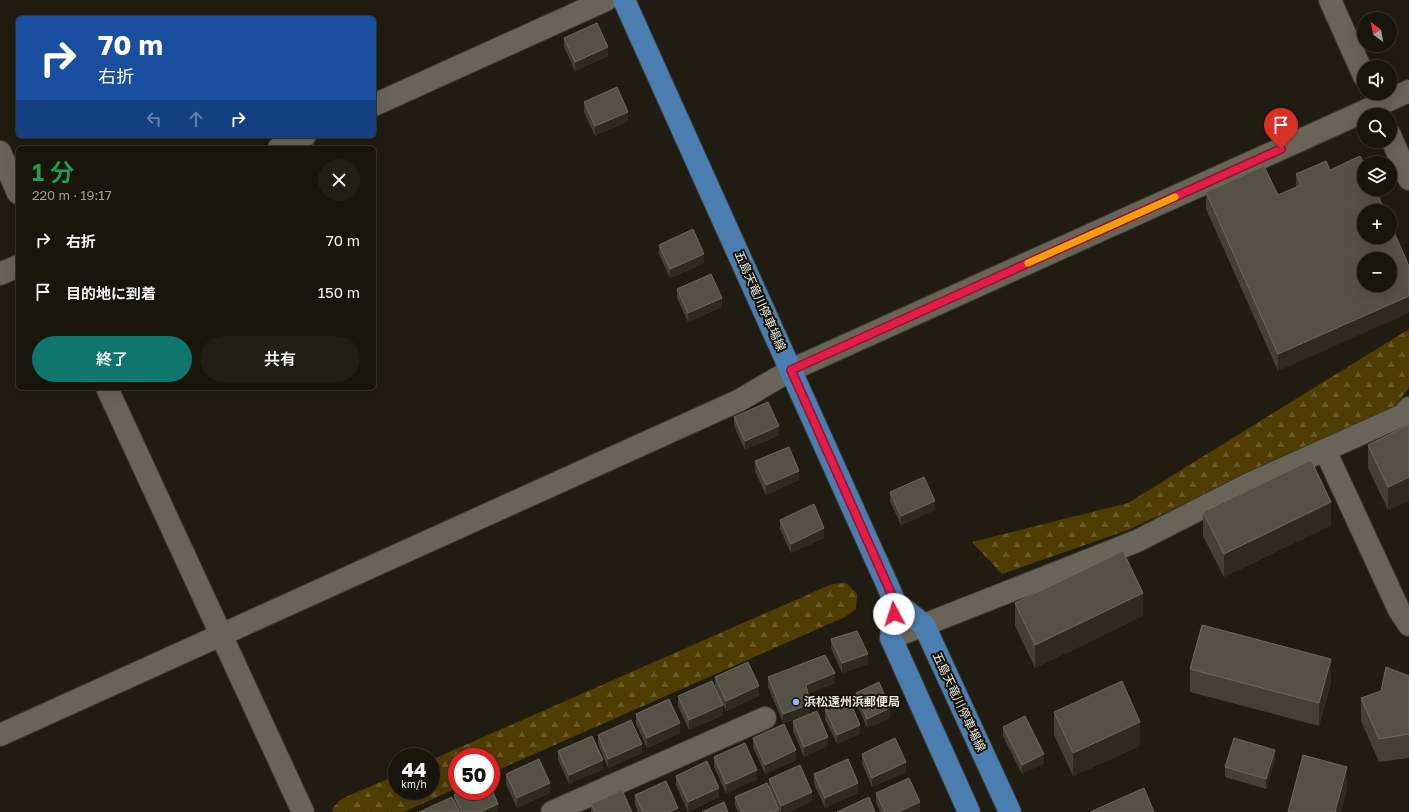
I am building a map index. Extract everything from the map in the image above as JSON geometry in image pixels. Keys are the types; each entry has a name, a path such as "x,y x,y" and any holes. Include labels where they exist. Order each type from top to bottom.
{"main road":[{"name":"五島天竜川停車場線","path":"624,0 895,602 924,625 1010,812"},
{"path":"895,602 891,638 969,812"}],"street":[{"path":"376,104 606,0"},
{"path":"1330,0 1357,60"},
{"path":"0,735 740,400 791,370 1377,104 1409,91"},
{"path":"284,146 302,138"},
{"path":"1396,148 1409,179"},
{"path":"0,152 16,188"},
{"path":"0,274 16,267"},
{"path":"108,390 303,812"},
{"path":"891,638 1137,541 1249,484 1403,415 1409,408"},
{"path":"1325,450 1399,610 1409,625"},
{"path":"565,810 765,718"}],"green space":[{"path":"1409,329 1409,388 1395,406 1128,530 1002,574 972,542 1128,503"},
{"path":"846,583 857,594 856,609 845,617 500,769 500,748 458,748 832,584"},
{"path":"448,753 448,792 440,796 440,756"},
{"path":"388,779 388,800 430,800 404,812 333,812 332,809 341,799"}],"building":[{"path":"597,23 608,47 575,62 564,38"},
{"path":"617,87 628,112 595,126 584,102"},
{"path":"1357,157 1357,196 1378,196 1382,204 1357,204 1357,244 1397,244 1397,239 1409,266 1409,296 1278,354 1206,192 1264,166 1278,195 1301,185 1296,174 1326,161 1330,170"},
{"path":"693,229 704,254 670,269 659,245"},
{"path":"711,274 722,298 688,313 677,289"},
{"path":"768,402 779,426 745,441 734,417"},
{"path":"1409,425 1409,477 1388,487 1368,445"},
{"path":"789,447 799,471 766,485 755,461"},
{"path":"1311,460 1331,502 1224,554 1203,512"},
{"path":"924,477 935,501 901,516 890,492"},
{"path":"814,504 824,528 791,544 780,520"},
{"path":"1123,551 1143,593 1035,645 1015,603"},
{"path":"1202,625 1331,659 1319,703 1190,669"},
{"path":"857,631 868,654 842,663 831,639"},
{"path":"825,655 835,673 806,685 810,704 783,714 768,677"},
{"path":"748,662 759,686 726,701 715,677"},
{"path":"1386,667 1409,676 1409,734 1379,739 1361,698 1381,691"},
{"path":"712,681 723,705 689,720 678,696"},
{"path":"1122,681 1140,722 1073,753 1054,712"},
{"path":"879,682 890,708 867,719 856,693"},
{"path":"669,699 680,723 647,738 636,714"},
{"path":"849,699 860,725 837,735 825,709"},
{"path":"817,711 828,737 804,747 793,721"},
{"path":"1025,716 1044,754 1022,765 1003,727"},
{"path":"631,720 642,744 608,759 598,735"},
{"path":"784,724 796,750 765,765 753,738"},
{"path":"592,736 603,760 569,775 558,751"},
{"path":"895,738 906,762 872,778 862,754"},
{"path":"1234,738 1275,750 1266,779 1225,767"},
{"path":"745,743 757,770 726,784 714,757"},
{"path":"1303,755 1347,767 1335,812 1288,812"},
{"path":"539,759 550,783 517,798 506,774"},
{"path":"848,759 858,783 825,798 814,774"},
{"path":"707,761 719,788 688,802 676,776"},
{"path":"800,765 812,792 781,806 769,779"},
{"path":"909,778 920,802 898,812 885,812 876,793"},
{"path":"666,781 678,808 669,812 643,812 635,795"},
{"path":"767,783 779,810 774,812 742,812 735,797"},
{"path":"1144,788 1154,812 1090,812"},
{"path":"622,790 632,812 595,812 591,804"},
{"path":"869,797 875,812 837,812"},
{"path":"448,799 453,800 459,812 419,812"},
{"path":"456,800 496,800 498,804 480,812 462,812"},
{"path":"724,802 728,812 702,812"}],"slow traffic":[{"path":"1028,263 1175,197"}],"place":[{"name":"浜松遠州浜郵便局","path":"796,702"}],"route":[{"path":"894,614 895,602 791,370 1281,149"}]}
